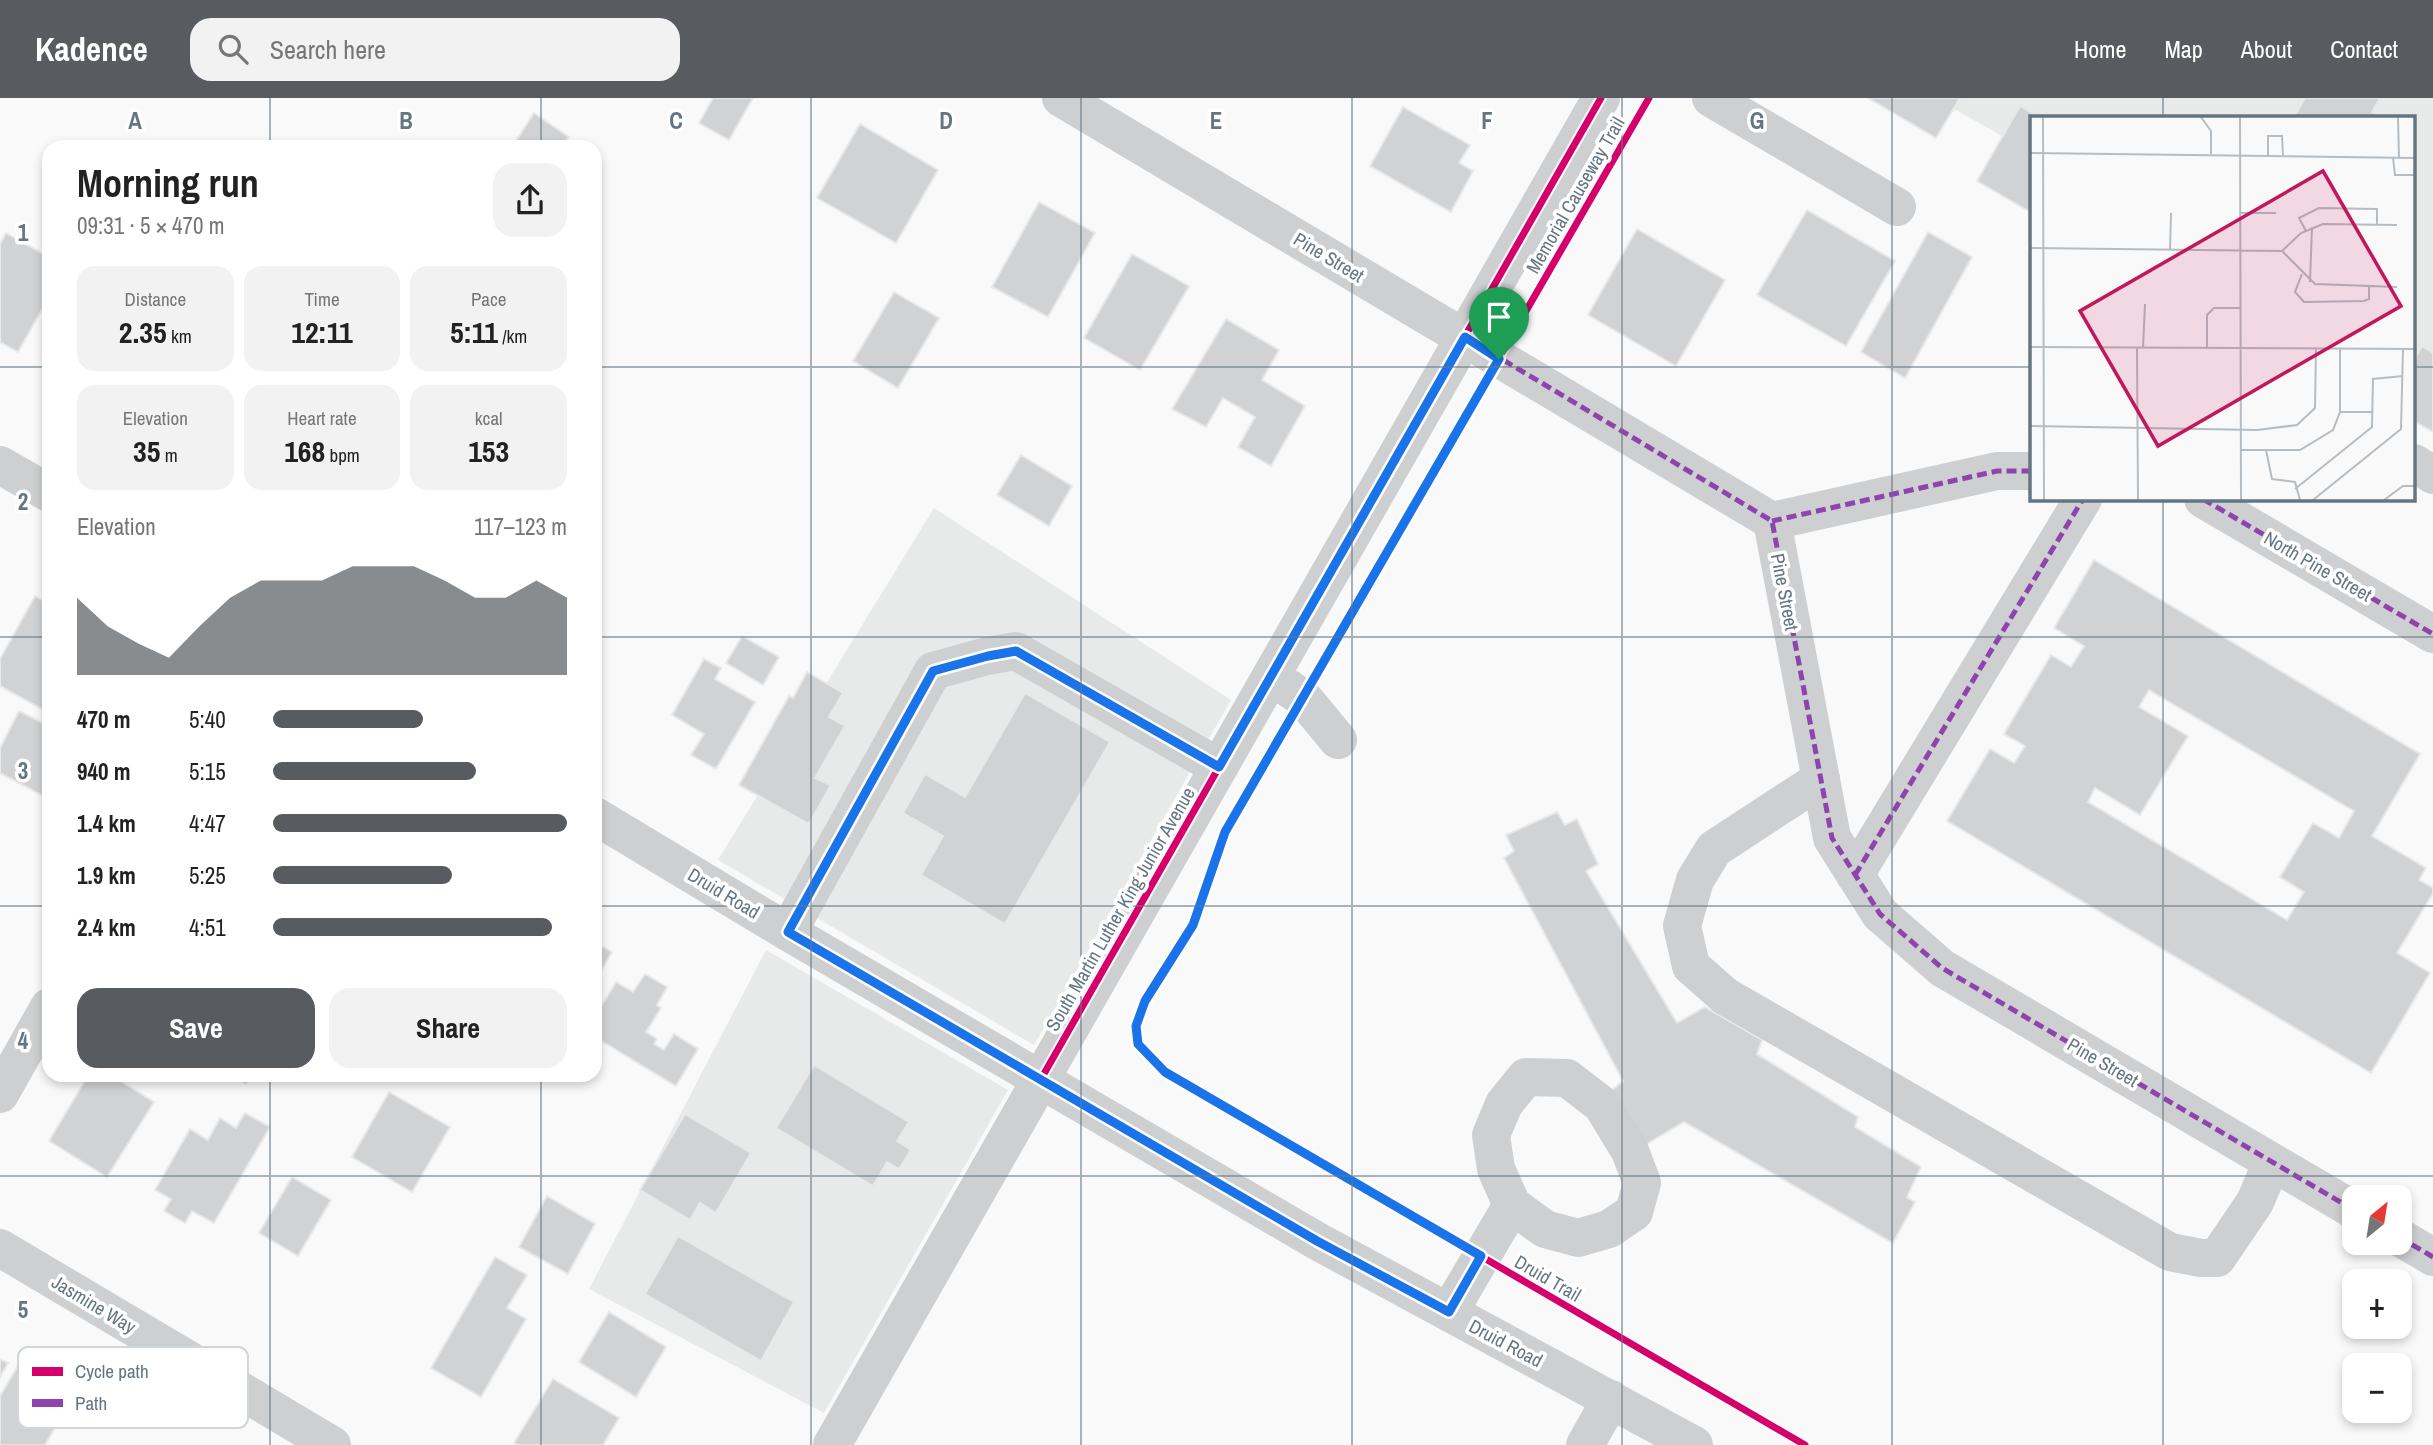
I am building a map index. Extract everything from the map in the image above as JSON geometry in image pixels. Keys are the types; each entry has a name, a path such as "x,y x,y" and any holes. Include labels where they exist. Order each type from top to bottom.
{"street":[{"name":"Pine Street","path":"1061,98 1772,521 1832,838 1880,914 1942,968 2342,1203"},
{"name":"South Martin Luther King Junior Avenue","path":"832,1445 1601,98"},
{"path":"1711,98 1897,207"},
{"path":"2416,464 2433,475"},
{"path":"0,465 42,490"},
{"path":"1772,521 1997,471 2030,471"},
{"path":"1855,875 2082,500"},
{"name":"North Pine Street","path":"2205,500 2433,634"},
{"path":"788,932 933,671 1016,651 1219,767"},
{"path":"1271,676 1304,699 1338,740"},
{"path":"1821,779 1714,849 1695,880 1682,926 1691,966 1725,996 2170,1252 2217,1258 2255,1202 2272,1162"},
{"name":"Druid Road","path":"602,820 1317,1241 1694,1445"},
{"path":"0,1094 42,1019"},
{"path":"1526,1077 1567,1077 1601,1105 1630,1151 1642,1183 1634,1212 1608,1229 1578,1238 1545,1229 1512,1205 1496,1169 1492,1135 1504,1104 1526,1077"},
{"path":"1449,1312 1512,1205"},
{"path":"2412,1244 2433,1256"},
{"name":"Jasmine Way","path":"0,1248 167,1347"},
{"name":"Jasmine Way","path":"248,1395 332,1445"},
{"path":"1585,1445 1611,1399"}],"shaded area":[{"path":"1935,98 2433,98 2433,381 2416,371 2416,116 2030,116 2030,152"},
{"path":"934,508 1231,700 1034,1045 718,860"},
{"path":"766,950 1008,1090 824,1413 589,1289"}],"building":[{"path":"713,98 753,98 729,140 699,123"},
{"path":"1868,98 1960,98 1936,138"},
{"path":"2305,98 2380,98 2372,112 2379,116 2295,116"},
{"path":"2020,106 2037,116 2030,116 2030,212 1977,181"},
{"path":"1403,107 1470,145 1459,163 1473,171 1451,212 1370,166"},
{"path":"534,113 569,137 567,140 517,140"},
{"path":"860,124 938,170 896,243 817,198"},
{"path":"1039,202 1095,233 1048,317 992,287"},
{"path":"1807,210 1895,261 1846,346 1757,295"},
{"path":"1637,229 1725,280 1676,366 1588,315"},
{"path":"1928,232 1972,257 1905,378 1861,352"},
{"path":"6,233 42,253 42,309 18,352 0,342 0,244"},
{"path":"1132,254 1189,286 1140,370 1084,338"},
{"path":"894,292 939,318 898,388 853,361"},
{"path":"1226,319 1279,350 1262,380 1305,406 1271,466 1238,447 1255,417 1223,398 1206,427 1172,409"},
{"path":"2422,346 2433,353 2433,432 2416,422 2416,356"},
{"path":"1021,455 1072,486 1049,526 997,495"},
{"path":"2094,560 2420,754 2372,836 2426,868 2419,880 2433,888 2433,893 2397,953 2430,973 2371,1073 1947,821 1990,749 2014,763 2025,746 2004,734 2051,655 2071,667 2084,646 2054,628","holes":["2149,690 2354,811 2339,838 2313,823 2280,877 2304,892 2287,920 2088,802 2095,788 2140,815 2188,736 2139,707"]},
{"path":"35,596 42,600 42,709 0,686 0,659"},
{"path":"742,636 779,657 763,685 726,663"},
{"path":"704,659 721,668 715,679 755,702 716,769 691,755 704,734 672,715"},
{"path":"807,672 843,693 829,717 845,726 815,778 831,785 809,824 739,785 789,696 793,698"},
{"path":"1025,693 1110,742 1005,924 921,875 943,836 903,813 925,774 965,797"},
{"path":"19,711 42,722 42,795 0,773 0,748"},
{"path":"1557,812 1565,825 1577,819 1598,864 1586,871 1677,1023 1705,1007 1762,1040 1757,1054 1858,1117 1855,1127 1921,1167 1907,1197 1915,1202 1893,1243 1684,1122 1645,1145 1611,1091 1623,1081 1504,858 1514,851 1506,835"},
{"path":"602,946 612,952 602,969"},
{"path":"645,974 667,987 657,1005 661,1008 646,1032 657,1039 654,1044 664,1050 674,1034 698,1049 676,1086 602,1041 602,1005 616,982 633,992"},
{"path":"814,1065 909,1122 897,1141 911,1150 899,1169 887,1162 873,1186 776,1128"},
{"path":"84,1082 122,1082 154,1102 107,1177 49,1141"},
{"path":"389,1092 450,1127 412,1192 352,1157"},
{"path":"245,1113 270,1127 214,1223 192,1211 185,1223 164,1211 171,1199 155,1190 190,1129 208,1140 220,1118 236,1128"},
{"path":"685,1114 751,1153 716,1213 700,1203 690,1220 640,1190"},
{"path":"292,1177 331,1200 298,1256 259,1233"},
{"path":"547,1196 595,1224 568,1274 519,1247"},
{"path":"678,1236 794,1302 761,1361 645,1294"},
{"path":"495,1257 527,1275 507,1308 526,1319 481,1397 431,1368"},
{"path":"609,1312 666,1347 636,1397 579,1362"},
{"path":"0,1359 8,1363 0,1377"},
{"path":"18,1366 18,1428 55,1428 45,1445 0,1445 0,1396"},
{"path":"553,1379 619,1418 603,1445 514,1443"}],"marked path":[{"path":"1465,337 1772,521 1832,838 1880,914 1942,968 2342,1203"},
{"path":"1772,521 1997,471 2030,471"},
{"path":"1855,875 2082,500"},
{"path":"2205,500 2433,634"},
{"path":"2412,1245 2433,1257"}],"cycle path":[{"name":"Memorial Causeway Trail","path":"1041,1079 1601,98"},
{"name":"Memorial Causeway Trail","path":"1649,98 1225,832 1193,925 1145,1001 1136,1026 1138,1044 1165,1072 1805,1445"}],"route":[{"path":"1465,337 1499,359 1225,832 1193,925 1145,1001 1136,1026 1138,1044 1165,1072 1481,1256 1449,1312 1317,1241 788,932 933,671 1016,651 1219,767 1465,337"}]}
